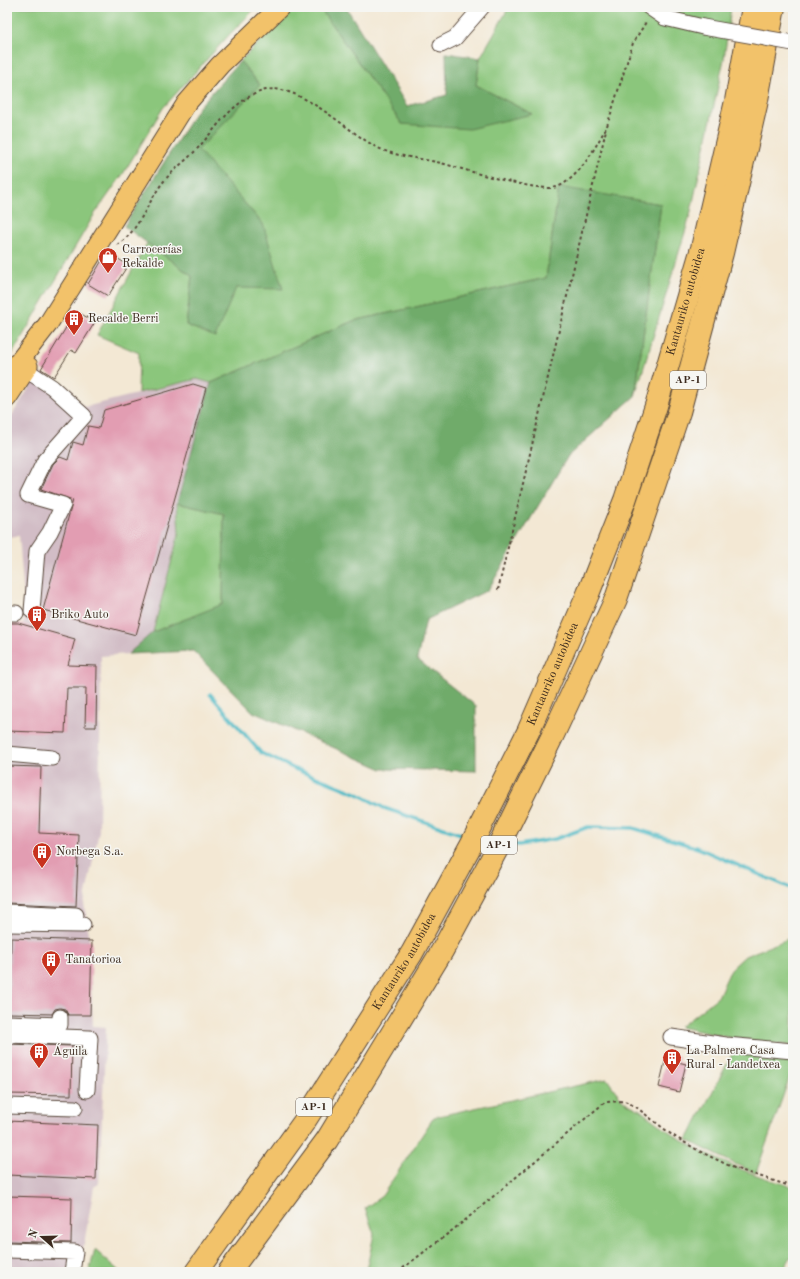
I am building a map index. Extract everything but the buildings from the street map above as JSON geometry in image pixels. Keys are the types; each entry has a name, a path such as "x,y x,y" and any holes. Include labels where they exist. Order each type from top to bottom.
{"highway":[{"name":"Kantauriko autobidea","path":"196,1272 304,1122 422,936 472,843 528,732 588,594 622,507 656,406 702,248 736,101 753,7"},
{"name":"Kantauriko autobidea","path":"229,1272 327,1140 442,951 498,849 616,599 679,412 722,253 756,106 774,7"}],"main road":[{"path":"7,398 26,370 48,324 93,250 186,104 220,65 280,7"},
{"path":"7,377 48,324"}],"street":[{"path":"442,44 455,38 482,7"},
{"path":"651,9 665,18 703,27 793,43"},
{"path":"26,370 52,386 84,416 45,460 28,495 63,505 50,532 36,551 32,611"},
{"path":"7,754 52,758"},
{"path":"7,912 82,920 7,924"},
{"path":"7,1023 60,1025 60,1017"},
{"path":"7,1035 90,1038 87,1090"},
{"path":"671,1037 726,1045 793,1051"},
{"path":"7,1106 75,1108"},
{"path":"7,1250 76,1252 72,1272"}],"path":[{"path":"498,590 607,126 633,43 651,9"},
{"path":"93,250 110,248 122,242 164,181 197,149 234,107 250,95 268,89 301,97 325,111 379,148 484,176 543,188 557,187 568,180 584,164 596,148 607,126"},
{"path":"398,1272 463,1222 605,1102 625,1101 636,1107 672,1135 700,1152 734,1168 793,1186"}],"shaded area":[{"path":"39,372 85,407 197,379 211,383 177,503 179,533 153,632 128,654 101,656 99,831 84,904 89,934 93,1026 106,1027 99,1183 94,1187 79,1272 7,1272 7,651 21,650 25,611 19,536 7,537 7,423"}],"green space":[{"path":"7,7 257,7 229,35 163,108 123,174 94,215 12,354 7,360"},
{"path":"295,7 319,7 402,124 532,114 476,85 480,58 509,7 731,7 724,59 690,216 635,396 661,204 559,188 546,278 353,321 211,383 197,379 138,393 139,353 97,335 147,243 192,276 186,325 215,336 263,224 198,150 260,85 240,61"},
{"path":"319,7 346,7 407,106 447,95 446,53 480,58 476,85 532,114 469,129 402,124"},
{"path":"240,61 260,85 198,150 263,224 283,289 236,288 215,337 186,325 192,276 124,226 198,108"},
{"path":"559,187 661,204 635,396 568,456 488,590 426,620 417,659 476,706 476,771 382,769 253,712 193,651 128,654 153,632 223,604 224,514 177,503 211,383 353,321 546,278"},
{"path":"177,503 224,514 223,605 153,632 179,533"},
{"path":"793,937 793,1046 727,1037 680,1027 718,997 731,969 745,956"},
{"path":"735,1049 793,1056 793,1074 791,1073 756,1173 687,1140"},
{"path":"607,1079 624,1101 640,1110 677,1137 694,1147 712,1157 750,1173 793,1187 793,1257 791,1257 782,1272 366,1272 374,1234 365,1208 382,1196 434,1117"},
{"path":"95,1250 120,1272 89,1272"}],"waterway":[{"path":"210,694 261,753 295,769 356,793 384,808 467,836"},
{"path":"508,844 519,845 555,839 588,827 633,828 698,848 793,889"}],"place":[{"name":"Carrocerías Rekalde","path":"108,274"},
{"name":"Recalde Berri","path":"74,336"},
{"name":"Briko Auto","path":"37,632"},
{"name":"Norbega S.a.","path":"42,869"},
{"name":"Tanatorioa","path":"51,977"},
{"name":"Águila","path":"39,1069"},
{"name":"La Palmera Casa Rural - Landetxea","path":"672,1075"}]}
